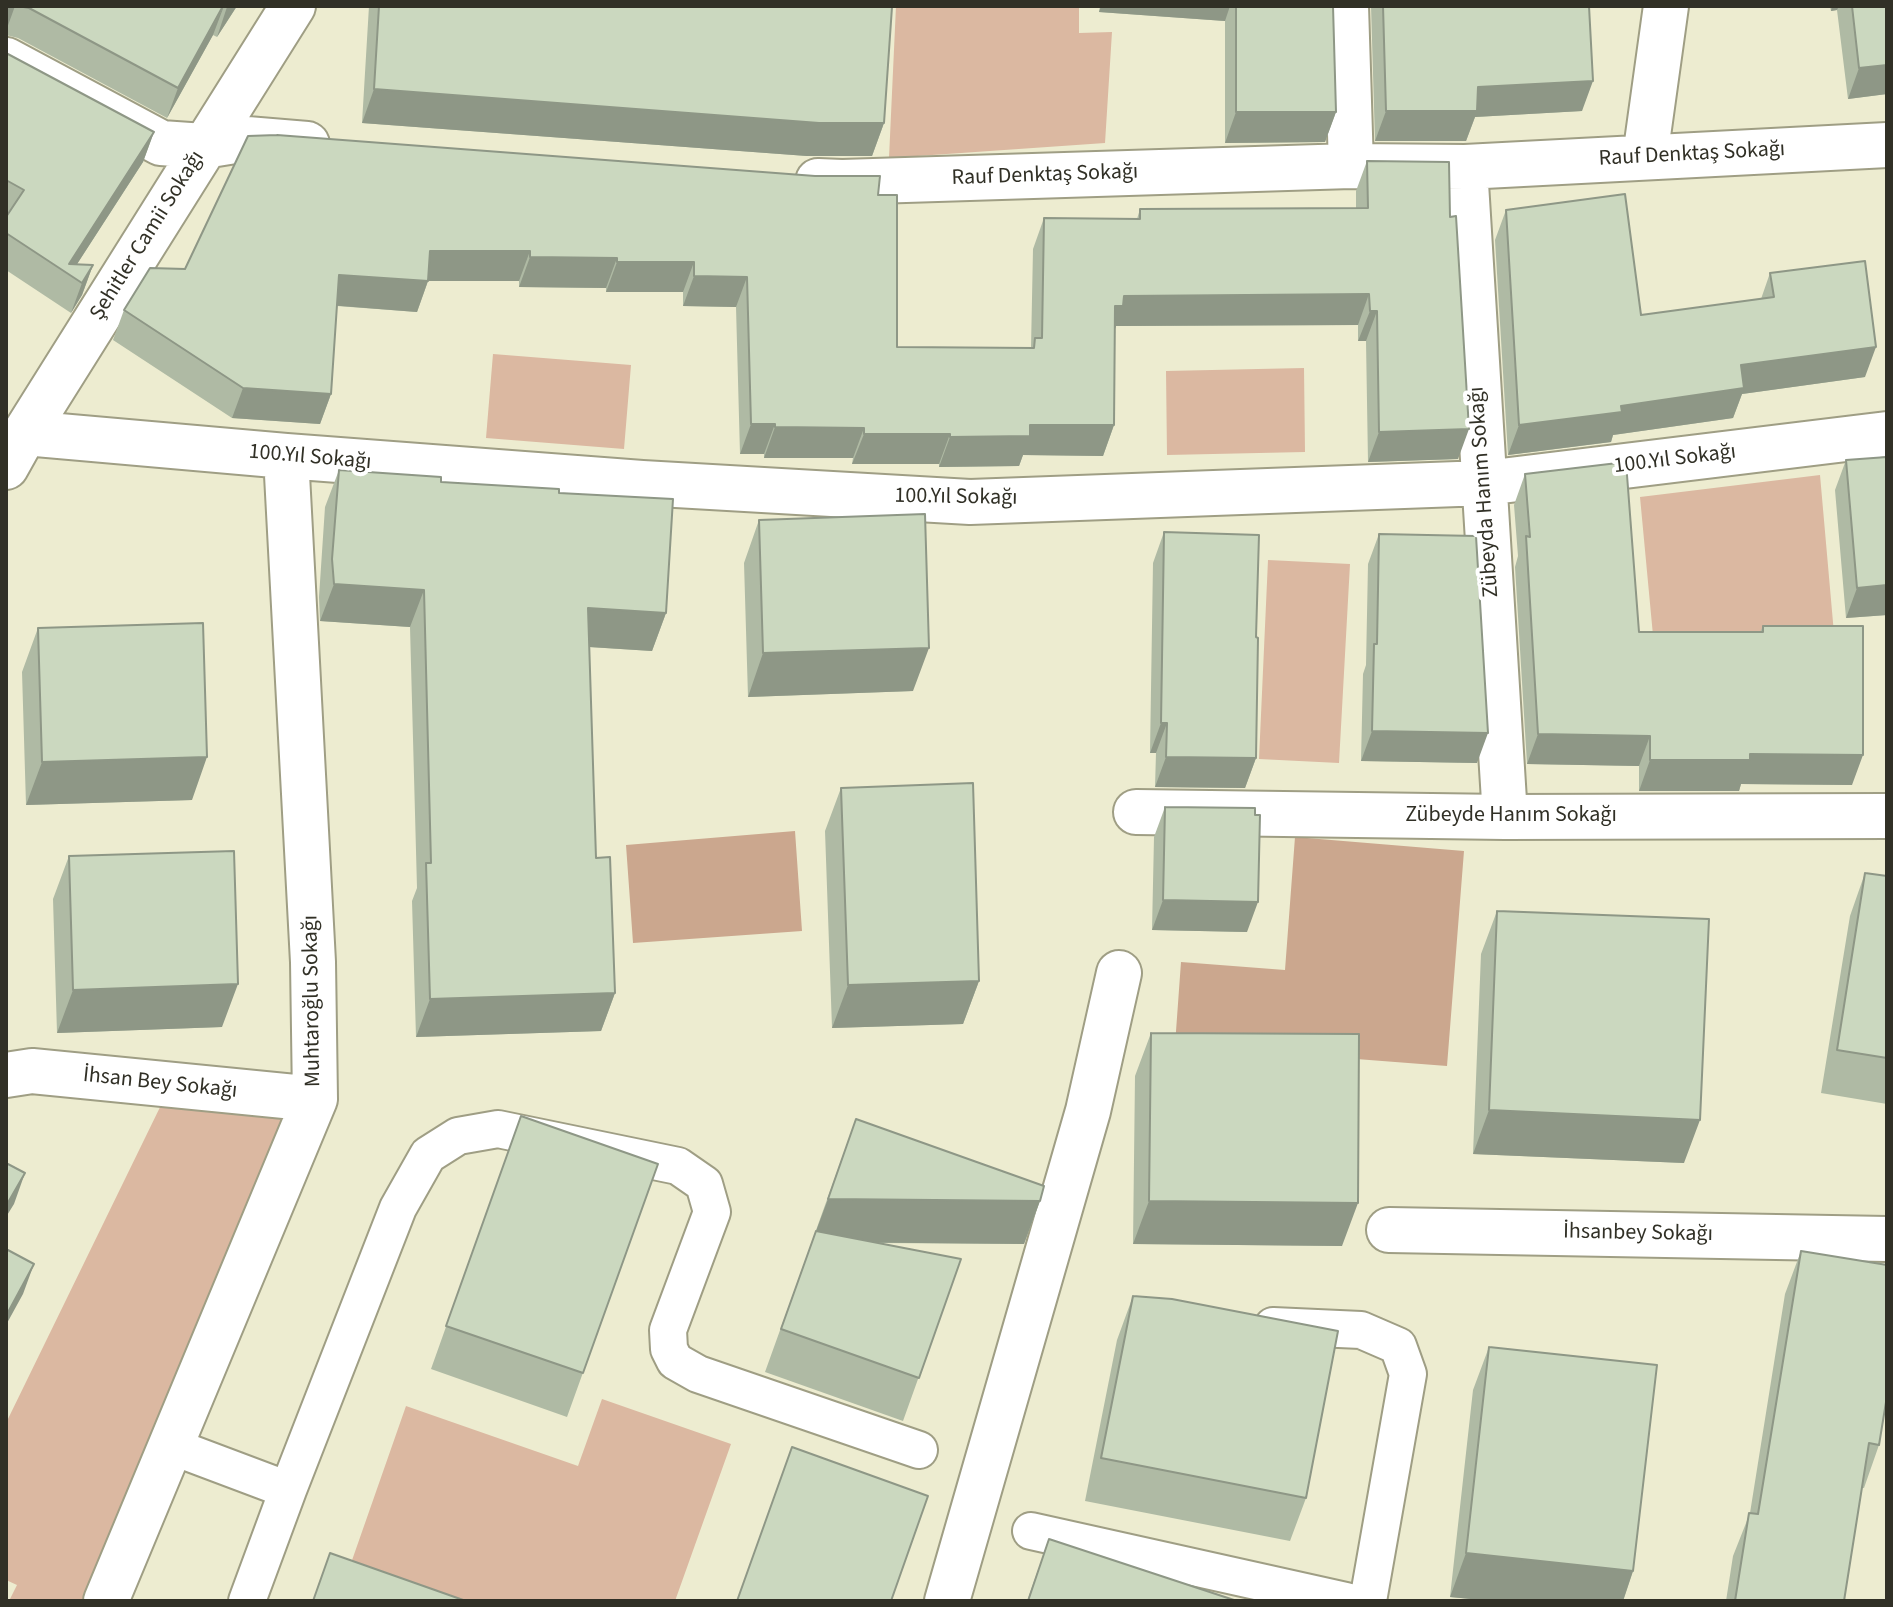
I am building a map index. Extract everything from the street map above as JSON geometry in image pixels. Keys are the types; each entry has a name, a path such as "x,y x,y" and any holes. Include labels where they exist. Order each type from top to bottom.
{"street":[{"name":"Şehitler Camii Sokağı","path":"16,450 293,6"},
{"path":"1346,6 1351,166"},
{"path":"1645,157 1666,6"},
{"path":"6,60 161,143 204,146 247,139 340,146"},
{"name":"Rauf Denktaş Sokağı","path":"775,178 842,182 1351,166 1465,167 1887,145"},
{"name":"Zübeyda Hanım Sokağı","path":"1465,167 1505,817"},
{"name":"100.Yıl Sokağı","path":"16,450 286,456 642,483 970,502 1485,483 1887,434"},
{"name":"Muhtaroğlu Sokağı","path":"106,1601 315,1099 313,962 286,456"},
{"name":"Zübeyde Hanım Sokağı","path":"1136,812 1505,817 1887,816"},
{"path":"947,1601 1088,1111 1119,973"},
{"name":"İhsan Bey Sokağı","path":"6,1075 32,1071 315,1099"},
{"name":"İhsanbey Sokağı","path":"1389,1230 1887,1239"}],"lane":[{"path":"247,1601 398,1208 428,1155 458,1136 498,1129 678,1166 704,1184 712,1212 668,1330 669,1349 675,1361 698,1374 919,1450"},
{"path":"1234,1324 1361,1330 1398,1346 1408,1374 1368,1601"},
{"path":"171,1446 288,1490"},
{"path":"1031,1531 1346,1601"}],"shaded area":[{"path":"896,6 1079,6 1079,33 1112,32 1105,143 889,158"},
{"path":"493,354 631,365 624,449 486,438"},
{"path":"1304,368 1305,452 1167,455 1166,371"},
{"path":"1820,475 1835,645 1654,646 1640,497"},
{"path":"1268,560 1350,564 1339,763 1259,759"},
{"path":"795,831 802,931 633,943 626,845"},
{"path":"1295,837 1464,851 1447,1066 1175,1045 1181,962 1285,970"},
{"path":"164,1099 315,1099 122,1601 9,1601 17,1585 6,1580 6,1423"},
{"path":"602,1399 731,1444 675,1601 449,1601 350,1566 406,1406 578,1466"}],"building":[{"path":"18,6 223,6 178,88 29,8"},
{"path":"379,6 892,7 884,123 819,123 374,89"},
{"path":"1236,6 1333,6 1336,112 1236,112"},
{"path":"1383,6 1589,6 1593,81 1478,87 1477,111 1386,111"},
{"path":"1852,6 1887,6 1887,65 1859,68"},
{"path":"6,53 154,132 69,264 93,265 82,283 6,233 6,217 24,190 6,180"},
{"path":"277,135 815,176 880,176 878,195 897,195 897,347 1034,348 1035,338 1042,338 1044,218 1140,219 1140,209 1368,208 1367,161 1449,162 1450,217 1456,216 1469,429 1379,432 1377,311 1370,311 1369,294 1124,296 1123,306 1115,306 1114,425 1030,425 1030,436 950,437 950,434 864,434 864,428 751,424 747,277 694,276 694,262 530,257 530,251 430,251 428,281 339,275 331,394 243,388 124,310 150,268 185,269 248,136"},
{"path":"1625,194 1641,315 1774,297 1770,273 1865,261 1876,347 1741,365 1744,388 1621,406 1622,412 1519,425 1506,210"},
{"path":"1887,457 1887,585 1857,588 1846,460"},
{"path":"1626,462 1639,632 1763,632 1763,626 1863,626 1863,755 1750,754 1750,760 1650,760 1650,736 1538,734 1525,474"},
{"path":"339,470 441,477 441,482 559,489 559,493 673,499 666,613 588,608 596,858 610,857 615,993 430,999 426,863 431,863 424,590 334,584 332,559"},
{"path":"925,514 929,648 763,653 759,520"},
{"path":"1164,532 1259,535 1256,758 1166,757 1167,723 1161,723"},
{"path":"1379,534 1476,536 1488,733 1372,731"},
{"path":"203,623 207,757 42,762 38,628"},
{"path":"973,783 979,981 848,985 841,788"},
{"path":"1165,807 1255,808 1255,815 1260,815 1258,902 1163,900"},
{"path":"234,851 238,984 73,990 69,856"},
{"path":"1865,873 1887,876 1887,1058 1837,1050"},
{"path":"1497,911 1709,919 1700,1120 1489,1110"},
{"path":"1151,1033 1359,1034 1358,1203 1149,1201"},
{"path":"521,1116 658,1164 583,1373 446,1326"},
{"path":"856,1119 1044,1186 1040,1201 828,1199"},
{"path":"6,1163 25,1173 6,1206"},
{"path":"816,1231 961,1259 919,1378 781,1329"},
{"path":"6,1249 34,1264 6,1316"},
{"path":"1801,1251 1887,1265 1887,1396 1879,1445 1869,1443 1844,1601 1735,1601 1749,1513 1758,1514"},
{"path":"1133,1296 1172,1299 1338,1331 1306,1498 1101,1458"},
{"path":"1489,1347 1657,1365 1633,1571 1466,1553"},
{"path":"792,1447 928,1496 891,1601 737,1601"},
{"path":"1049,1539 1237,1601 1028,1601"},
{"path":"330,1553 466,1601 313,1601"}]}
